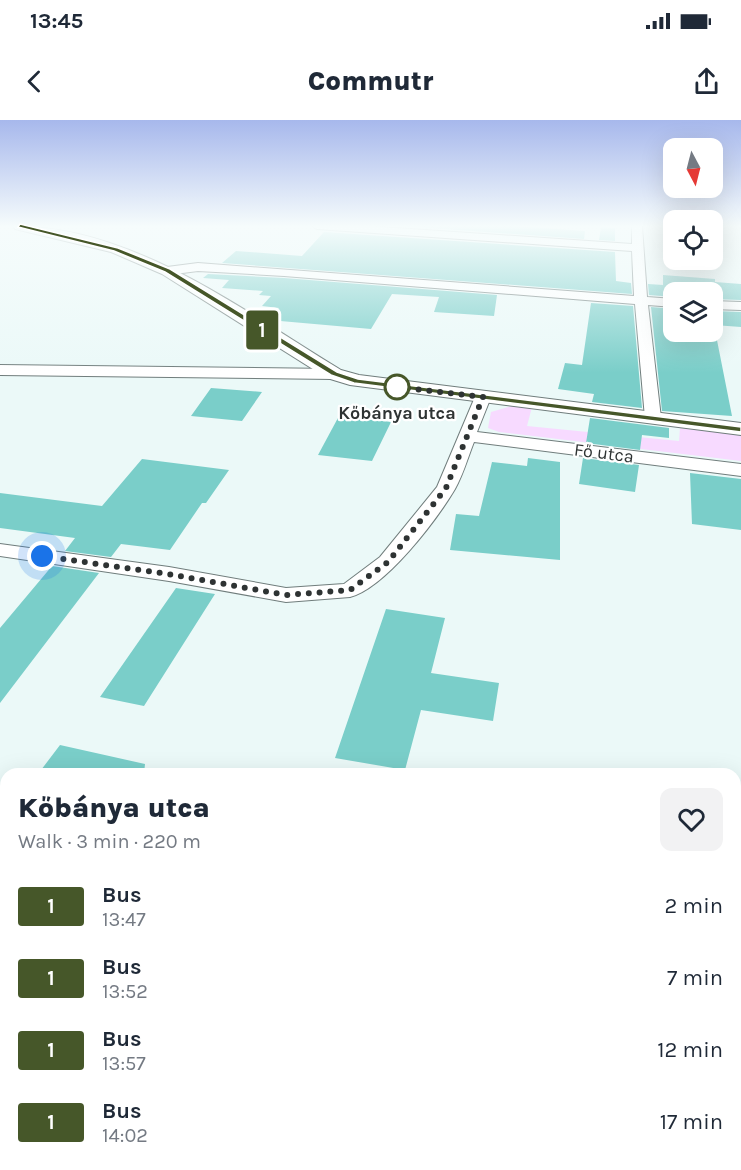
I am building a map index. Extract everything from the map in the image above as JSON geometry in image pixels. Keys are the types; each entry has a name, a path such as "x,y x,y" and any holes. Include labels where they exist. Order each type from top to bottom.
{"street":[{"name":"Fő utca","path":"173,275 334,374 357,381 741,429"},
{"path":"311,275 663,302"},
{"path":"640,275 640,301 653,418"},
{"path":"723,305 741,306"},
{"path":"0,370 334,374"},
{"path":"0,550 168,574 286,595 350,590 388,562 446,488 483,397"},
{"name":"Fő utca","path":"467,436 741,470"}],"shaded area":[{"path":"512,406 532,407 527,426 679,441 680,428 741,435 741,461 499,432 488,428 491,412"}],"building":[{"path":"207,275 227,275 284,278 497,295 494,316 434,312 439,297 392,294 371,329 269,320 279,308 262,306 271,296 259,295 263,291 222,288 229,280 203,278"},
{"path":"381,275 616,275 616,281 631,283 632,294"},
{"path":"663,275 715,279 715,282 663,282"},
{"path":"723,283 741,284 741,300 723,299"},
{"path":"648,284 663,285 663,296 649,295"},
{"path":"591,303 633,306 642,408 592,402 594,394 558,389 565,363 582,365"},
{"path":"651,307 663,308 663,342 717,342 732,416 662,411"},
{"path":"723,311 741,312 741,327 723,326"},
{"path":"211,388 262,392 242,421 191,416"},
{"path":"339,416 391,422 372,461 318,455"},
{"path":"590,418 669,428 669,438 642,435 640,450 586,443"},
{"path":"528,458 560,462 560,560 450,550 456,514 479,516 492,462 527,466"},
{"path":"583,458 639,465 635,492 579,484"},
{"path":"142,459 229,470 206,503 202,503 170,550 121,544 111,557 65,551 75,538 0,528 0,493 102,506"},
{"path":"690,473 741,479 741,530 692,524"},
{"path":"52,566 99,573 0,703 0,628"},
{"path":"176,588 215,594 144,706 100,697"},
{"path":"386,609 445,618 431,673 499,683 493,721 421,710 406,768 335,758"},
{"path":"60,745 145,764 145,768 43,768"}],"bus line":[{"name":"1","path":"173,275 334,374 357,381 741,429"}],"place":[{"name":"Kőbánya utca","path":"397,387"}],"route":[{"path":"42,556 168,574 286,595 350,590 388,562 446,488 483,397 397,387"}]}
